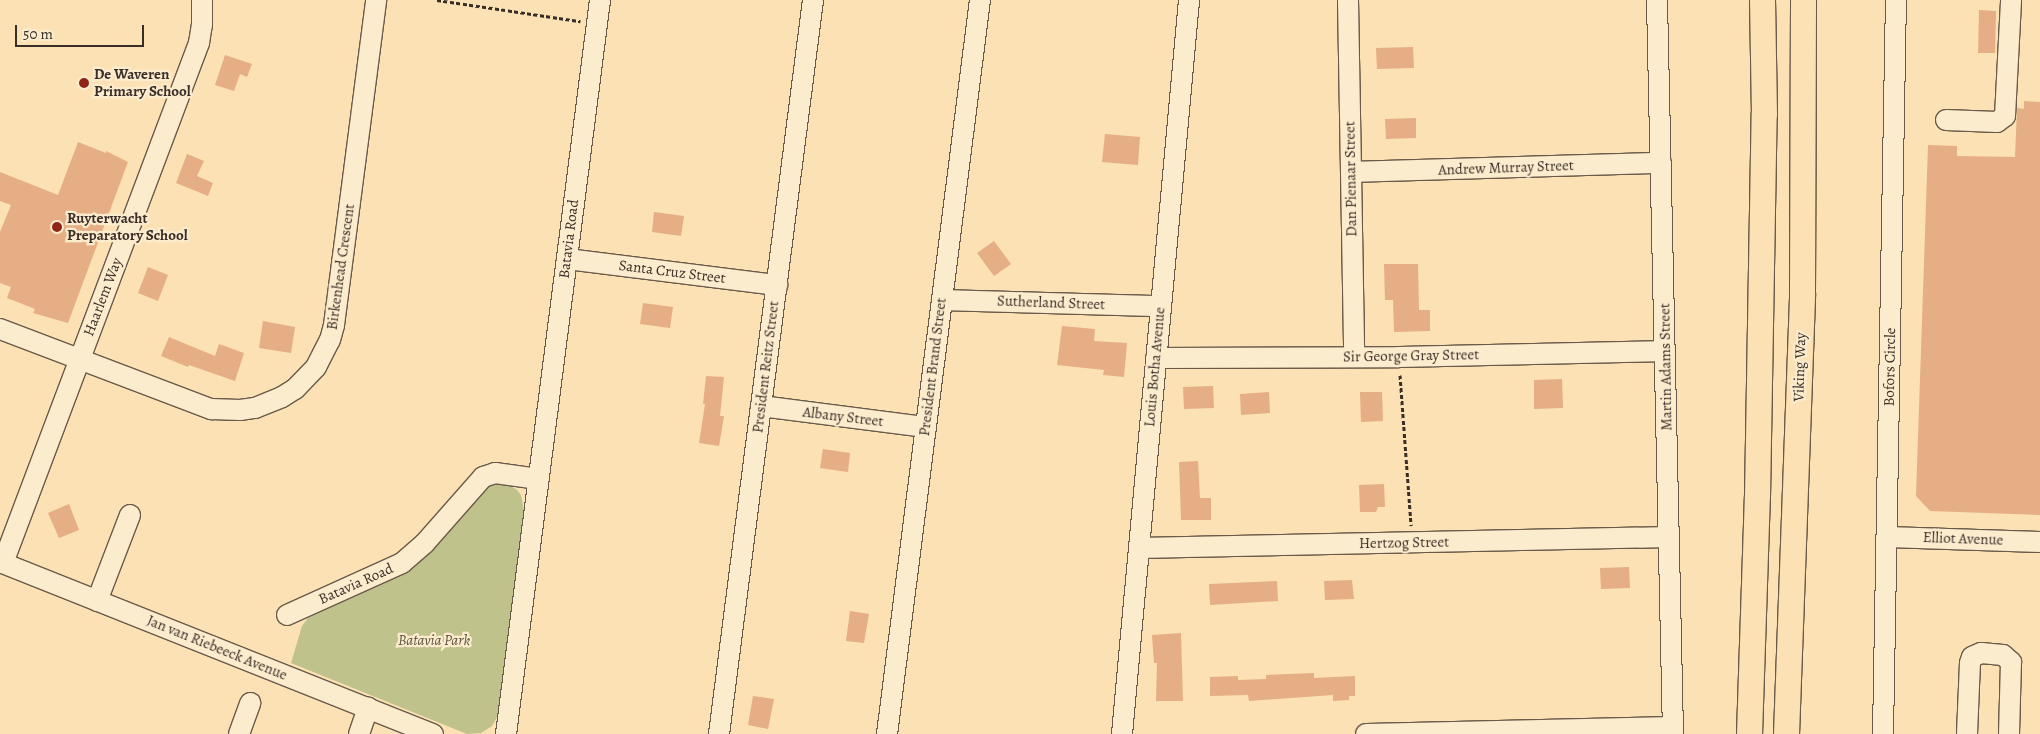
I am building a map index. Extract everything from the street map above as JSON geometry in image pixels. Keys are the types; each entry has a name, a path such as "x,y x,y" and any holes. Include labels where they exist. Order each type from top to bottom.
{"main road":[{"path":"1749,734 1758,477 1764,114 1762,0"},
{"name":"Viking Way","path":"1786,734 1802,292 1803,0"}],"street":[{"name":"Haarlem Way","path":"1,562 199,43 202,25 202,0"},
{"name":"Birkenhead Crescent","path":"0,329 197,405 226,410 255,408 282,398 295,389 316,367 330,340 334,325 376,0"},
{"name":"Batavia Road","path":"506,734 600,0"},
{"name":"President Reitz Street","path":"719,734 813,0"},
{"name":"President Brand Street","path":"887,734 980,0"},
{"name":"Louis Botha Avenue","path":"1122,734 1188,0"},
{"name":"Dan Pienaar Street","path":"1348,0 1354,357"},
{"name":"Martin Adams Street","path":"1657,0 1673,731"},
{"name":"Bofors Circle","path":"1884,734 1896,0"},
{"path":"1946,120 1996,122 2005,116 2011,0"},
{"name":"Andrew Murray Street","path":"1351,172 1661,163"},
{"name":"Santa Cruz Street","path":"567,259 776,285"},
{"name":"Sutherland Street","path":"942,300 1161,306"},
{"name":"Sir George Gray Street","path":"1156,358 1399,357 1666,351"},
{"name":"Albany Street","path":"761,406 926,427"},
{"name":"Batavia Road","path":"286,615 394,568 409,558 483,477 495,473 538,479"},
{"path":"97,601 130,515"},
{"name":"Hertzog Street","path":"1139,548 1669,537"},
{"name":"Elliot Avenue","path":"1887,537 2040,542"},
{"name":"Jan van Riebeeck Avenue","path":"1,562 433,734"},
{"path":"1968,734 1970,663 1972,657 1981,653 2003,655 2010,662 2009,734"},
{"path":"239,734 250,703"},
{"path":"359,734 368,708"},
{"path":"1366,734 1673,731"}],"path":[{"path":"437,0 586,21"},
{"path":"1399,357 1411,543"}],"green space":[{"name":"Batavia Park","path":"497,483 511,486 517,490 521,495 524,510 499,714 492,726 481,733 467,734 291,663 302,626 308,618 409,570 422,559 483,488"}],"building":[{"path":"1979,10 1996,11 1995,53 1978,53"},
{"path":"1413,47 1414,68 1377,69 1376,48"},
{"path":"225,55 252,64 247,77 240,74 234,91 215,85"},
{"path":"2024,101 2040,102 2040,515 1930,511 1916,496 1928,145 1957,146 1957,156 2015,157 2017,108 2024,109"},
{"path":"1416,118 1416,138 1386,139 1385,119"},
{"path":"1105,134 1140,137 1138,165 1102,162"},
{"name":"Ruyterwacht Preparatory School","path":"78,142 106,153 106,151 128,162 68,323 33,313 35,309 7,298 11,287 0,283 0,232 11,205 0,201 0,172 58,195"},
{"path":"187,154 204,161 197,176 213,183 208,196 176,183"},
{"path":"654,212 684,216 681,236 652,232"},
{"path":"994,241 1011,264 994,276 977,253"},
{"path":"1384,264 1418,264 1419,310 1430,310 1430,331 1394,332 1393,300 1385,300"},
{"path":"148,267 168,275 158,301 138,293"},
{"path":"643,303 673,307 670,328 640,324"},
{"path":"263,321 295,327 291,353 259,348"},
{"path":"1062,326 1095,329 1094,341 1127,343 1124,377 1103,375 1104,370 1057,365"},
{"path":"169,337 215,356 219,344 244,353 235,381 189,365 188,367 161,356"},
{"path":"706,376 724,377 720,416 724,416 719,446 699,443 705,404 703,404"},
{"path":"1562,379 1563,408 1534,409 1534,380"},
{"path":"1213,386 1214,408 1184,409 1183,387"},
{"path":"1269,392 1270,413 1241,415 1240,394"},
{"path":"1360,392 1382,392 1383,421 1361,422"},
{"path":"823,449 850,453 848,472 820,468"},
{"path":"1198,461 1200,498 1211,498 1211,520 1181,520 1179,462"},
{"path":"1384,484 1385,507 1378,507 1376,512 1360,512 1359,485"},
{"path":"69,504 79,530 59,538 48,513"},
{"path":"1629,567 1630,588 1601,589 1600,568"},
{"path":"1352,580 1354,599 1325,600 1324,581"},
{"path":"1277,581 1278,601 1210,605 1209,584"},
{"path":"850,611 869,614 864,643 846,641"},
{"path":"1181,633 1183,701 1156,701 1157,663 1154,663 1152,635"},
{"path":"1314,673 1314,678 1355,676 1355,696 1349,696 1349,700 1333,701 1333,695 1249,701 1248,695 1210,696 1210,677 1238,676 1238,680 1266,679 1266,675"},
{"path":"753,696 774,699 768,729 748,725"}],"place":[{"name":"De Waveren Primary School","path":"84,83"},
{"name":"Ruyterwacht Preparatory School","path":"57,227"}]}
